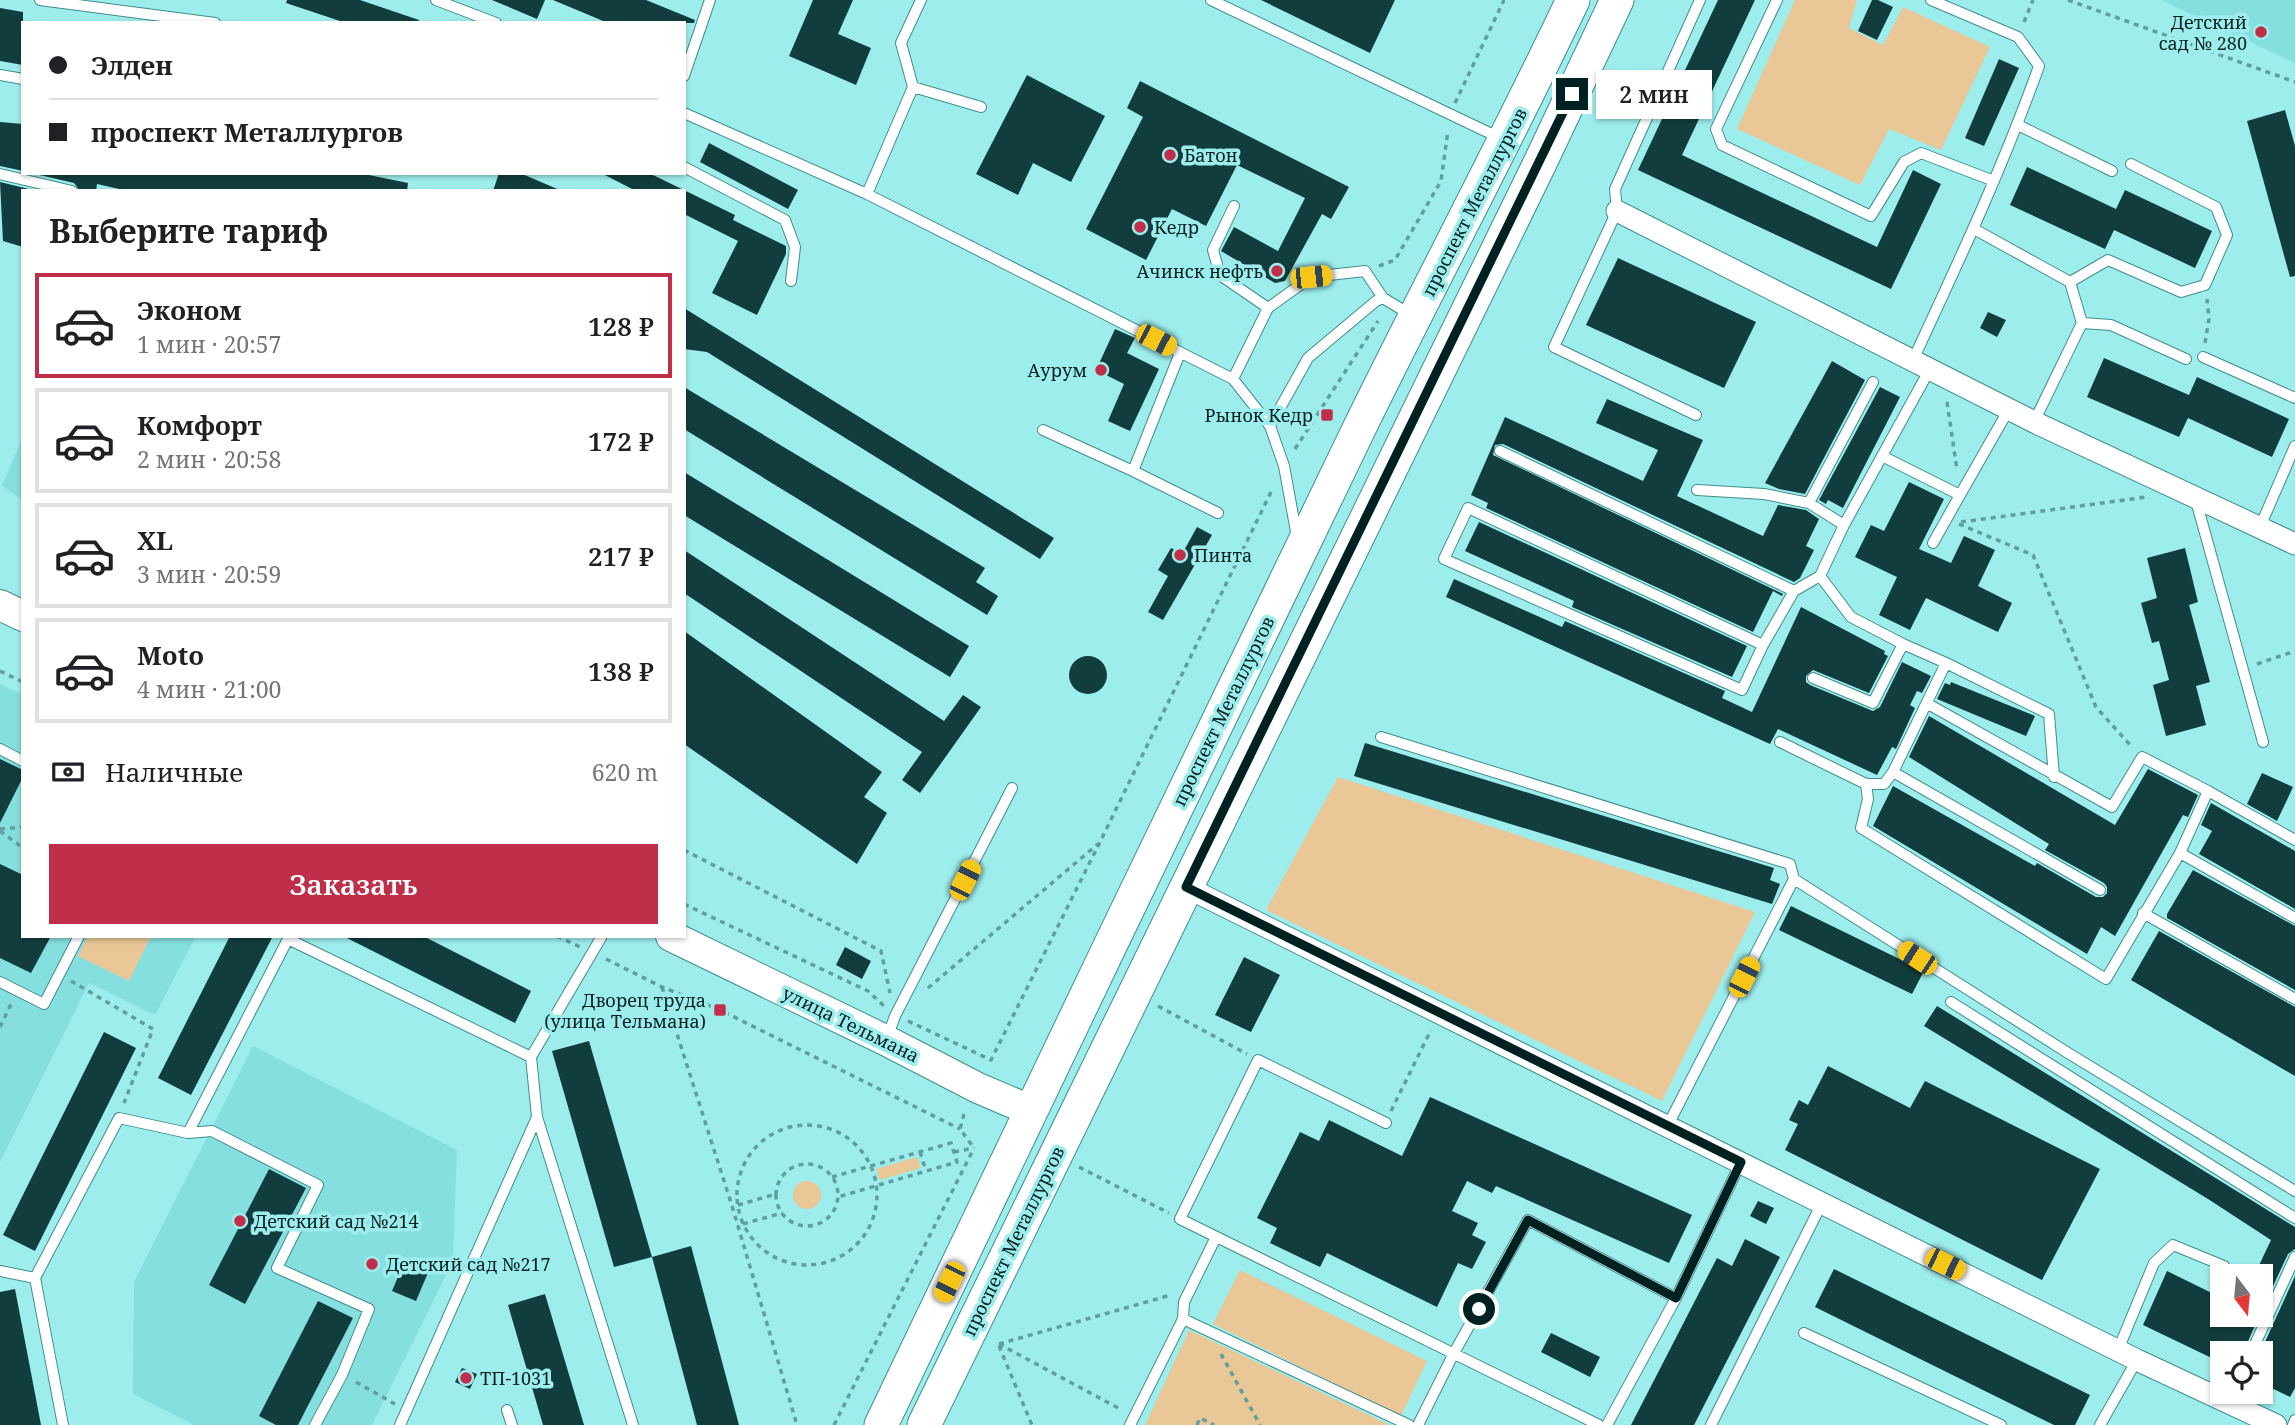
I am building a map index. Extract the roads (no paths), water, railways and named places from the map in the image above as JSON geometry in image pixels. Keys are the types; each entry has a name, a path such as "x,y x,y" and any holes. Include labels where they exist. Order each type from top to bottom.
{"main road":[{"name":"проспект Металлургов","path":"881,1425 1202,752 1358,432 1506,141 1573,0"},
{"name":"проспект Металлургов","path":"924,1425 1617,0"},
{"path":"0,605 21,615"},
{"name":"улица Тельмана","path":"676,938 890,1028 978,1088 1032,1111"},
{"path":"1032,1111 1068,1128"}],"street":[{"path":"1617,211 2034,422 2295,544"},
{"path":"1186,887 2137,1360 2210,1389"},
{"path":"2242,1404 2276,1425"}],"lane":[{"path":"40,0 200,21"},
{"path":"436,0 491,21"},
{"path":"686,70 709,2 695,0"},
{"path":"867,194 913,87 901,43 920,0"},
{"path":"1212,0 1506,141"},
{"path":"1696,415 1554,347 1617,211 1615,189 1700,0"},
{"path":"1777,0 1716,129 1722,145 1871,216 1904,162 1921,153 1994,181"},
{"path":"1763,645 1468,508 1444,559 1742,690 1763,645 1794,591 1820,576 1844,525 1929,368 1974,229 2018,125 2039,66 2018,37 1931,0"},
{"path":"0,75 21,79"},
{"path":"913,87 981,107"},
{"path":"686,114 867,194 1233,379 1270,426 1284,466 1300,554"},
{"path":"2018,125 2112,171"},
{"path":"2070,282 2108,260 2181,292 2205,285 2227,235 2216,207 2131,164"},
{"path":"686,168 785,220 795,247 791,281"},
{"path":"0,174 64,189"},
{"path":"1234,206 1213,250 1220,275 1268,308"},
{"path":"1974,229 2070,282 2082,323 2034,422"},
{"path":"1233,379 1268,308 1311,277 1365,271 1380,299 1416,319"},
{"path":"1270,426 1308,358 1380,299"},
{"path":"2082,323 2111,325 2186,359"},
{"path":"1133,471 1180,353"},
{"path":"2203,357 2295,398"},
{"path":"1809,503 1872,383"},
{"path":"1933,543 2009,409"},
{"path":"1043,430 1218,513"},
{"path":"2260,527 2295,446"},
{"path":"1500,451 1794,591"},
{"path":"1882,456 1960,495"},
{"path":"1698,490 1764,494 1809,503 1844,525"},
{"path":"2190,495 2244,668 2263,743"},
{"path":"1820,576 1851,617 2049,714 2054,777"},
{"path":"1813,678 1872,703 1903,644"},
{"path":"1780,742 1866,784 1884,784 1893,772 1928,704 1946,663"},
{"path":"1928,704 2054,777 2112,807 2142,758 2295,840"},
{"path":"1381,737 1790,864 1794,878 2068,1053 2295,1191"},
{"path":"0,749 21,760"},
{"path":"1893,772 2100,890"},
{"path":"1866,784 1868,799 1861,828 2106,979 2180,853 2208,791"},
{"path":"890,1028 1012,788"},
{"path":"2180,853 2295,918"},
{"path":"1668,1125 1794,878"},
{"path":"2143,912 2295,999"},
{"path":"0,982 44,1004 78,938"},
{"path":"188,1133 289,938 531,1056"},
{"path":"601,938 531,1056 537,1117 633,1425"},
{"path":"1951,1002 2295,1218"},
{"path":"1386,1122 1258,1060 1180,1219 1599,1425"},
{"path":"400,1425 537,1117"},
{"path":"64,1425 35,1278 119,1118 188,1133 212,1131 318,1185 276,1268 369,1309 342,1375 315,1425"},
{"path":"1607,1425 1676,1298 1741,1162"},
{"path":"1711,1425 1822,1203"},
{"path":"1418,1425 1454,1353 1528,1220 1676,1298"},
{"path":"1132,1421 1183,1319 1184,1302 1216,1237"},
{"path":"2118,1350 2154,1263 2173,1245 2219,1264"},
{"path":"2256,1341 2295,1257"},
{"path":"0,1271 35,1278"},
{"path":"1183,1319 1409,1425"},
{"path":"1804,1333 2001,1425"},
{"path":"2100,1425 2137,1360"},
{"path":"507,1410 512,1425"}],"place":[{"name":"Детский сад № 280","path":"2261,32"},
{"name":"Батон","path":"1170,155"},
{"name":"Кедр","path":"1140,227"},
{"name":"Ачинск нефть","path":"1277,271"},
{"name":"Аурум","path":"1101,370"},
{"name":"Рынок Кедр","path":"1327,415"},
{"name":"Пинта","path":"1180,555"},
{"name":"Дворец труда (улица Тельмана)","path":"720,1010"},
{"name":"Детский сад №214","path":"240,1221"},
{"name":"Детский сад №217","path":"372,1264"},
{"name":"ТП-1031","path":"466,1378"}]}
